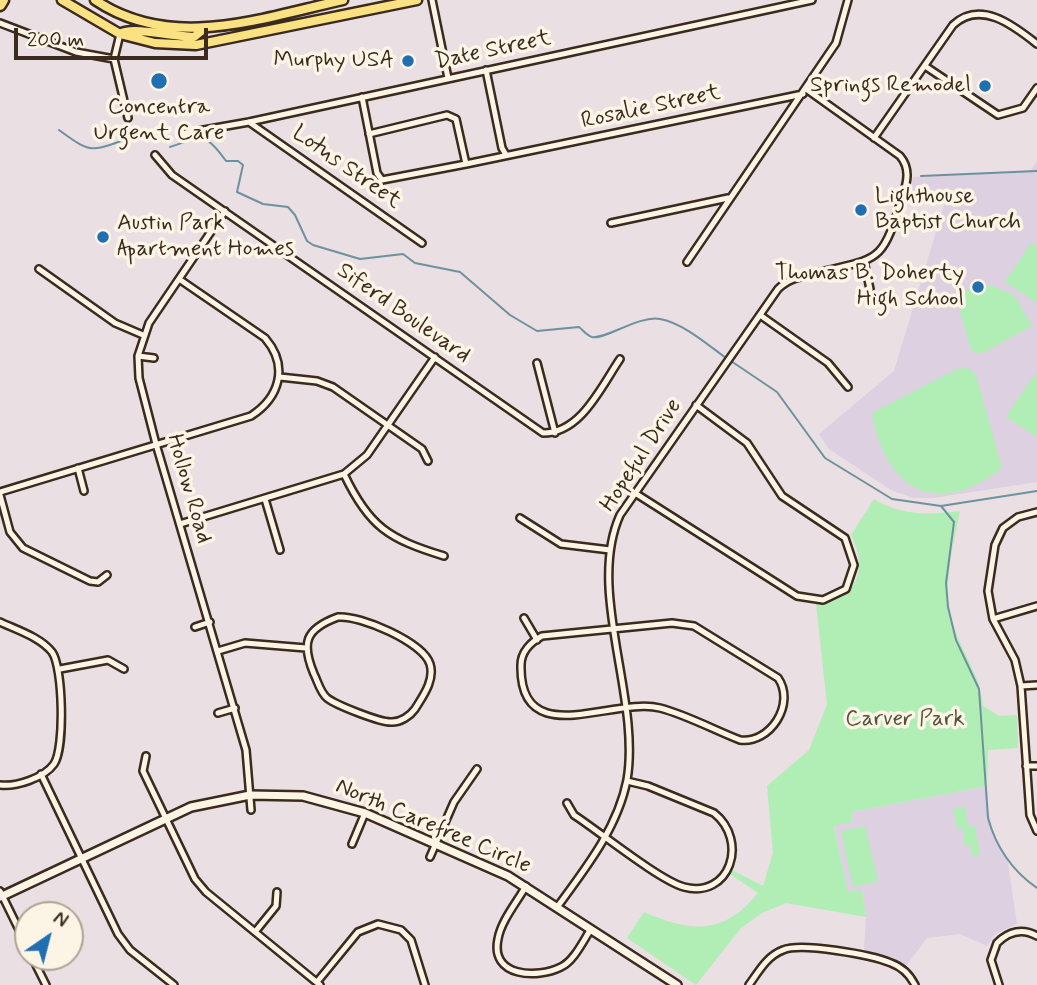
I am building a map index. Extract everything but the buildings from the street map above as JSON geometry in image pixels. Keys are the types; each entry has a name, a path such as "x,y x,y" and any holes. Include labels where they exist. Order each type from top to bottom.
{"highway":[{"path":"0,5 3,0"}],"main road":[{"path":"62,0 120,34 155,43 196,45 417,0"},
{"path":"95,0 115,12 147,23 204,29 343,0"},
{"path":"289,27 300,9"},
{"path":"120,34 133,29 159,35 194,37 204,29"},
{"name":"North Carefree Circle","path":"1,895 164,818 205,803 250,795 317,798 365,813 526,886 677,985"}],"street":[{"path":"432,0 448,78"},
{"name":"Date Street","path":"181,134 249,122 812,0"},
{"path":"687,262 805,92 842,30 848,0"},
{"path":"973,3 975,10"},
{"path":"874,138 957,20 975,10 997,16 1037,44"},
{"path":"0,23 76,52 114,59"},
{"path":"120,34 114,59 128,118"},
{"path":"925,66 998,115 1023,108 1037,88"},
{"path":"486,70 502,148 506,155"},
{"name":"Hopeful Drive","path":"558,906 606,836 621,804 627,781 630,755 609,566 610,550 620,515 778,289 791,279 876,256 886,246 907,183 904,161 805,92"},
{"name":"Rosalie Street","path":"369,134 377,173 382,180 805,92"},
{"path":"362,97 369,134 447,115 456,119 466,164"},
{"name":"Lotus Street","path":"249,122 422,243"},
{"name":"Siferd Boulevard","path":"155,155 172,175 543,433 555,433"},
{"path":"611,223 729,198"},
{"name":"Hollow Road","path":"225,211 143,335 138,356 139,378 156,444 246,750 251,810"},
{"path":"864,261 870,289"},
{"path":"39,269 115,323 143,335"},
{"path":"107,575 98,582 90,581 23,548 10,532 0,494 251,416 270,401 280,377 279,361 265,338 179,279"},
{"path":"760,315 828,363 848,387"},
{"path":"138,356 154,358"},
{"path":"180,524 344,474 368,455 435,357"},
{"path":"537,363 555,433 566,429 581,416 620,359"},
{"path":"280,377 317,381 333,387 422,449 428,461"},
{"path":"635,493 802,598 834,597 846,589 852,578 853,560 845,538 782,496 747,443 696,405"},
{"path":"78,468 84,491"},
{"path":"344,474 357,503 380,528 407,544 444,556"},
{"path":"265,499 280,550"},
{"path":"1037,512 1018,517 1003,528 995,545 988,591 993,619 1014,660 1021,686 1030,815 1037,831"},
{"path":"520,517 561,544 610,550"},
{"path":"993,619 1037,606"},
{"path":"346,607 346,617"},
{"path":"346,617 365,620 414,646 430,664 428,685 413,711 392,722 327,698 306,656 306,648 313,630 323,623 346,617"},
{"path":"524,618 537,640"},
{"path":"0,622 45,646 60,669 59,747 55,762 41,774 13,786 0,786"},
{"path":"195,627 210,622"},
{"path":"672,623 694,626 778,678 785,700 777,720 762,736 747,741 658,707 550,715 530,701 522,676 522,657 537,640 672,623"},
{"path":"218,651 245,643 306,648"},
{"path":"60,669 108,660 124,669"},
{"path":"430,664 439,660"},
{"path":"1021,686 1037,685"},
{"path":"218,713 235,708"},
{"path":"146,756 143,771 195,879 318,984 364,928 387,925 401,930 411,940 425,985"},
{"path":"1026,766 1037,766"},
{"path":"430,857 454,802 477,769"},
{"path":"41,774 126,946 174,985"},
{"path":"567,803 574,816 681,886 707,886 721,878 728,867 734,845 722,820 714,813 648,786 627,781"},
{"path":"352,844 365,813"},
{"path":"526,886 498,938 501,959 510,970 531,974 559,968 568,962 592,928"},
{"path":"255,932 276,906 277,892"},
{"path":"1,895 14,921"},
{"path":"999,985 991,960 997,943 1015,932 1027,931 1037,936"},
{"path":"749,985 768,958 782,950 800,946 891,962 906,972 915,985"}],"shaded area":[{"name":"Thomas B. Doherty High School","path":"1037,161 1037,482 933,498 913,498 891,490 829,449 819,434 894,371 945,202 911,191 913,177 1031,170"},
{"path":"987,786 989,814 995,837 1007,857 1017,924 995,934 987,946 960,934 927,938 906,966 889,957 864,951 866,917 862,891 848,893 834,825 853,821 852,812"}],"green space":[{"path":"1031,243 1037,247 1037,303 1005,282"},
{"path":"990,285 1014,295 1032,326 981,354 971,350 955,293"},
{"path":"968,368 976,375 1002,468 978,484 956,492 935,493 917,489 901,478 889,461 872,413 957,369"},
{"path":"1037,371 1037,437 1006,417"},
{"name":"Carver Park","path":"874,499 895,509 916,513 960,511 948,583 953,625 975,674 983,706 999,716 1017,715 1018,748 988,750 987,786 852,812 853,821 834,826 848,892 862,890 866,917 786,903 762,913 741,928 696,985 627,938 644,912 677,924 692,926 706,926 732,917 758,893 730,874 732,870 763,886 773,853 767,786 809,750 827,704 816,604 841,597 855,582 859,572 859,560 851,535"},
{"path":"965,807 968,826 975,826 980,856 972,857 970,845 964,845 963,828 957,829 953,809"},
{"path":"865,826 878,881 853,887 841,831"}],"waterway":[{"path":"59,130 79,144 93,148 130,138"},
{"path":"170,147 202,139 213,145 226,161 238,161 243,165 237,192 263,204 288,207 295,215 307,241 313,245 360,259 403,254 415,263 460,272 510,315 537,331 579,327 590,336 598,337 642,321 660,319 686,330 726,358"},
{"path":"921,176 1037,171"},
{"path":"731,361 777,392 825,458 892,499 941,506 1037,491"},
{"path":"941,506 954,522 946,583 948,607 956,640 979,689 988,818 995,839 1006,857 1020,874 1037,888"}],"place":[{"name":"Murphy USA","path":"408,61"},
{"name":"Concentra Urgent Care","path":"159,81"},
{"name":"Springs Remodel","path":"985,86"},
{"name":"Lighthouse Baptist Church","path":"861,210"},
{"name":"Austin Park Apartment Homes","path":"103,237"},
{"name":"Thomas B. Doherty High School","path":"978,287"}]}
